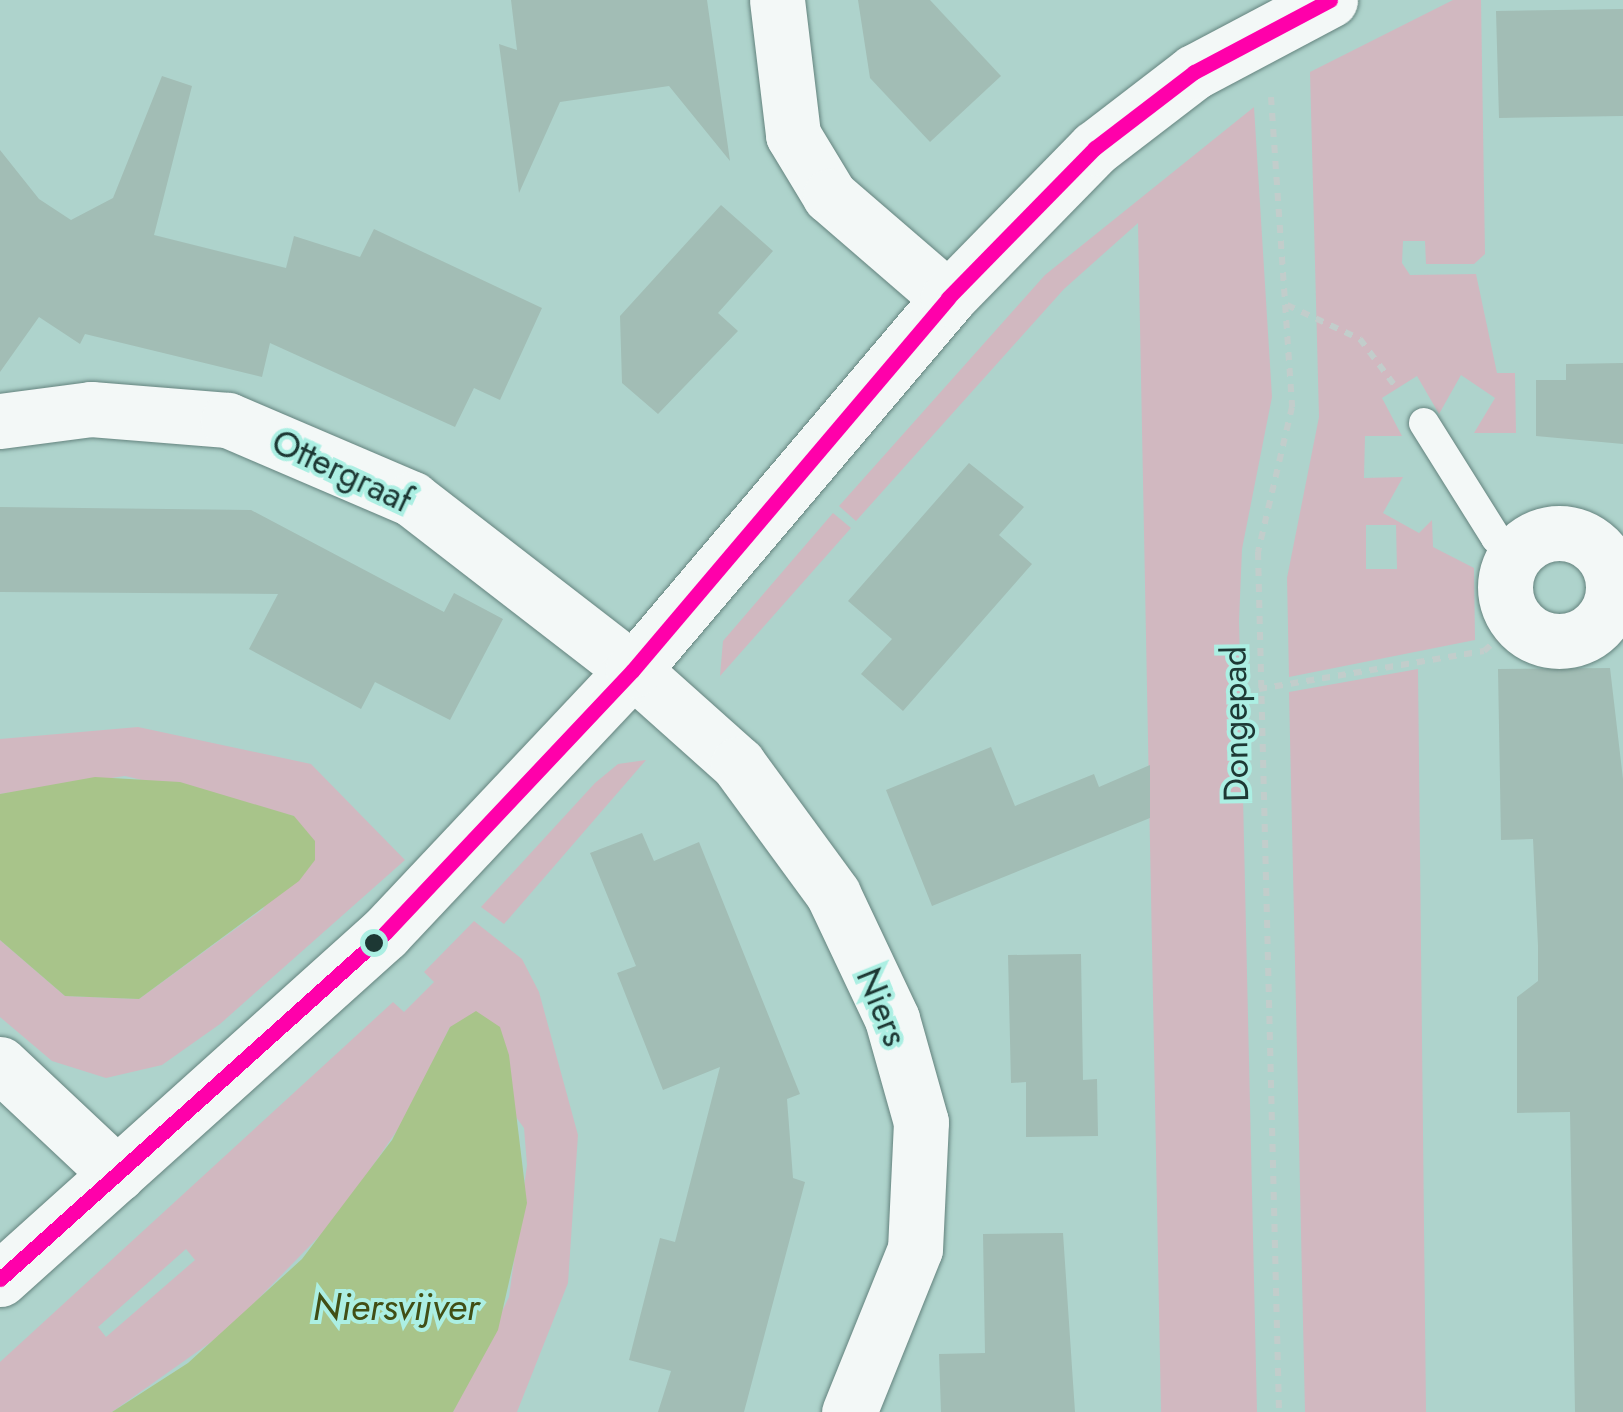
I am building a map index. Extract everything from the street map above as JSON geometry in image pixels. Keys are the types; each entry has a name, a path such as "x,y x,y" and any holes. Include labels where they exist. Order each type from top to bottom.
{"street":[{"path":"776,0 793,136 830,196 948,298"},
{"path":"0,1279 385,933 633,670 948,298 1095,148 1194,72 1330,0"},
{"name":"Ottergraaf","path":"0,421 91,409 228,420 412,499 633,670"},
{"path":"1609,530 1616,611 1572,640 1532,635 1517,622 1504,584 1518,553 1549,532 1609,530"},
{"name":"Niers","path":"633,670 738,764 833,894 896,1036 921,1122 916,1249 849,1412"},
{"path":"0,1064 117,1174"}],"lane":[{"path":"1424,423 1496,538 1518,553"}],"path":[{"name":"Dongepad","path":"1245,46 1278,110 1292,406 1258,552 1278,1412"},
{"path":"1287,305 1360,339 1424,423"},
{"path":"1259,689 1484,651 1517,622"}],"shaded area":[{"path":"1453,0 1481,0 1485,254 1474,264 1426,264 1425,241 1403,241 1402,263 1410,275 1476,274 1497,373 1515,373 1516,433 1474,433 1495,398 1461,375 1439,414 1417,376 1382,398 1402,436 1365,436 1364,478 1403,477 1383,513 1419,533 1432,520 1433,547 1474,568 1475,640 1289,677 1287,578 1319,417 1310,72","holes":["1366,525 1396,525 1397,569 1366,569"]},
{"path":"1254,107 1272,397 1242,549 1239,621 1257,1412 1161,1412 1138,223 1064,289 856,521 839,506 1045,275"},
{"path":"833,513 851,528 720,676 723,641"},
{"path":"1418,669 1426,1412 1305,1412 1289,692"},
{"path":"138,727 311,764 405,860 220,1024 162,1065 106,1078 52,1061 0,1017 0,940 65,996 139,999 263,909 294,816 125,776 0,794 0,739"},
{"path":"646,760 504,924 481,907 595,783 618,764"},
{"path":"474,921 522,959 539,992 578,1135 568,1283 517,1412 453,1412 509,1297 527,1165 524,1128 450,1027 405,1119 336,1219 228,1330 112,1412 0,1412 0,1362 393,1002 404,1012 434,982 424,972","holes":["186,1249 195,1260 106,1337 98,1327"]}],"water":[{"path":"95,777 180,782 294,816 315,841 315,860 299,881 139,999 65,996 0,940 0,794"},
{"name":"Niersvijver","path":"476,1011 500,1027 509,1055 527,1203 498,1330 453,1412 112,1412 188,1363 302,1259 392,1140 450,1027"}],"building":[{"path":"511,0 707,0 730,161 669,86 560,102 519,193 499,44 517,50"},
{"path":"858,0 930,0 1001,76 930,142 870,78"},
{"path":"1623,9 1623,116 1499,118 1496,11"},
{"path":"162,76 192,86 154,235 286,268 294,236 360,257 374,229 542,308 500,400 474,388 455,427 270,343 262,377 85,334 80,344 39,317 0,372 0,150 39,199 71,220 113,198"},
{"path":"721,205 773,251 718,313 738,331 658,414 622,383 620,316"},
{"path":"1623,363 1623,444 1536,436 1536,380 1566,380 1566,364"},
{"path":"969,463 1024,507 999,535 1032,564 903,711 861,674 892,639 848,601"},
{"path":"0,507 251,510 444,612 454,593 503,619 450,720 375,682 361,709 249,649 278,594 0,592"},
{"path":"1610,668 1623,779 1623,1412 1575,1412 1570,1112 1517,1113 1517,997 1538,981 1538,946 1533,839 1501,840 1498,669"},
{"path":"991,747 1015,806 1094,774 1099,787 1150,765 1150,818 932,906 886,790"},
{"path":"642,833 654,861 699,842 800,1094 787,1099 793,1178 805,1182 744,1412 658,1412 671,1371 629,1360 660,1238 675,1242 720,1067 663,1090 617,973 636,966 590,853"},
{"path":"1081,954 1083,1080 1097,1079 1098,1136 1026,1137 1026,1082 1011,1083 1008,955"},
{"path":"1063,1233 1075,1412 941,1412 939,1354 985,1353 983,1234"}],"transit line":[{"path":"0,1279 385,933 633,670 948,298 1095,148 1194,72 1330,0"}]}
